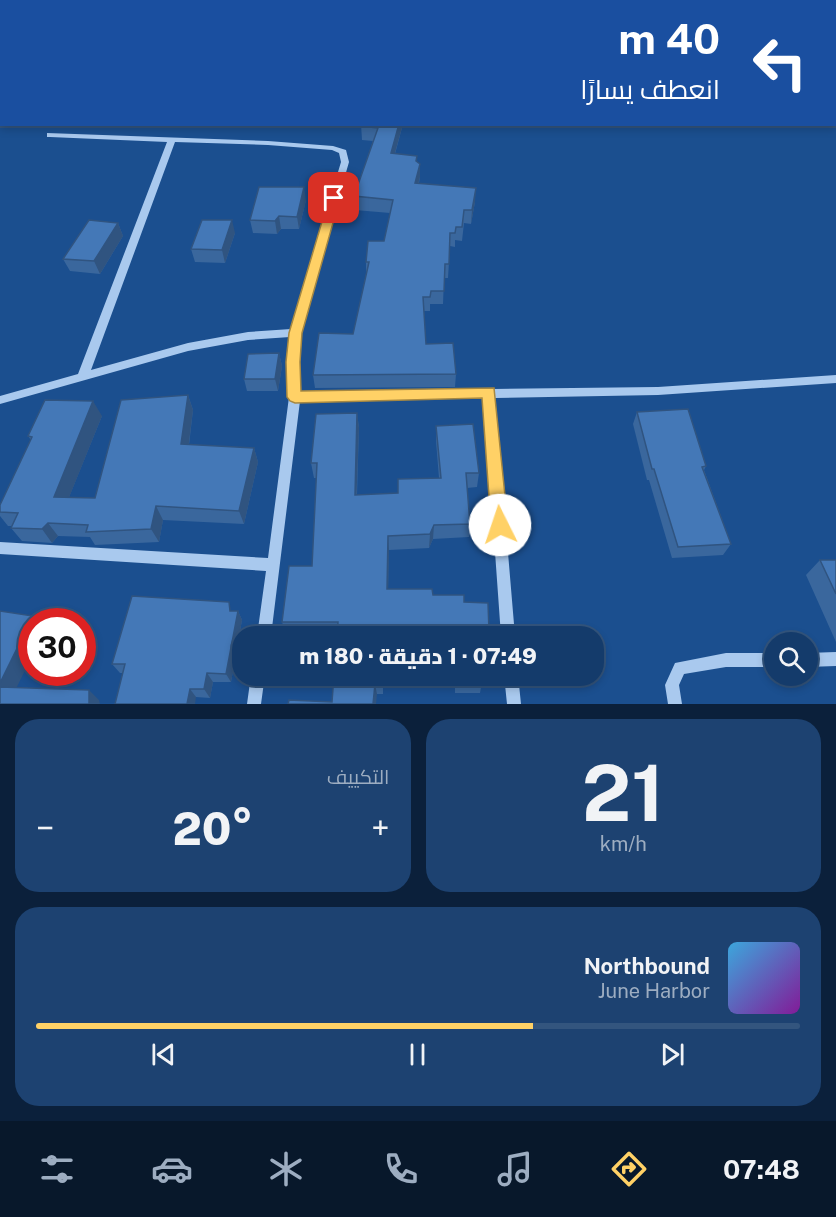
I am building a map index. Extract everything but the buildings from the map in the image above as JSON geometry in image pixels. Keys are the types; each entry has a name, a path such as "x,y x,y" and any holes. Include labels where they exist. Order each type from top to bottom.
{"street":[{"path":"50,135 268,143 333,148 343,152 345,162 295,333 293,362 295,397 265,626"},
{"path":"83,376 172,140"},
{"path":"0,400 188,347 248,336 295,333"},
{"path":"295,397 658,391 836,380"},
{"path":"489,392 507,626"},
{"path":"0,548 274,565"},
{"path":"818,660 836,659"},
{"path":"675,704 672,685 680,668 726,660 764,660"},
{"path":"254,704 256,686"},
{"path":"512,686 514,704"}],"route":[{"path":"334,198 295,333 293,362 295,397 489,392 500,525"}]}
